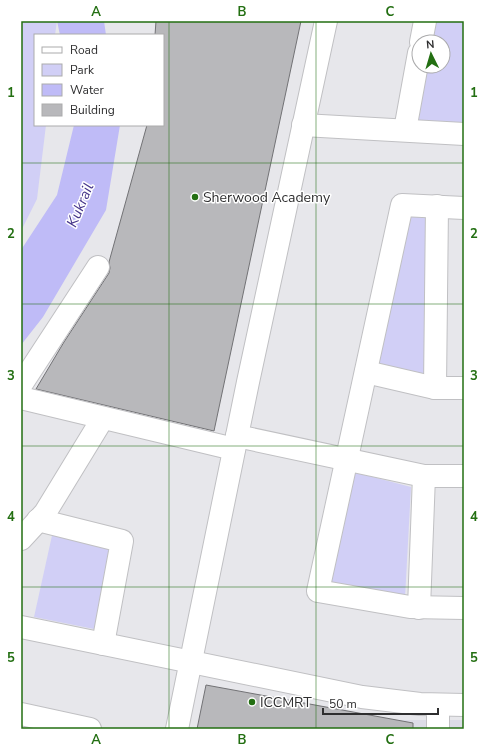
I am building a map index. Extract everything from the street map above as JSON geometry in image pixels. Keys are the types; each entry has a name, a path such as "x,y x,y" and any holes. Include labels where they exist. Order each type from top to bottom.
{"street":[{"path":"177,729 235,442 326,21"},
{"path":"423,34 425,21"},
{"path":"404,130 415,74"},
{"path":"303,124 464,134"},
{"path":"464,208 402,205 318,591 419,608 464,608"},
{"path":"435,388 437,206"},
{"path":"21,385 98,267"},
{"path":"366,372 435,388 464,388"},
{"path":"21,398 103,418 235,442 347,460 424,476 464,476"},
{"path":"21,539 45,513 103,418"},
{"path":"419,608 424,476"},
{"path":"38,520 122,541 103,644"},
{"path":"21,627 362,696 420,704 464,705"},
{"path":"438,705 438,729"},
{"path":"21,714 42,724 90,729"}],"shaded area":[{"path":"398,720 464,720 464,729 398,729"}],"green space":[{"path":"21,21 57,21 55,34 34,34 34,126 46,126 37,199 21,231"},
{"path":"434,21 464,21 464,125 416,122 425,74 451,74 451,34 432,34"},
{"path":"407,216 430,218 427,380 375,368"},
{"path":"354,472 411,487 405,598 328,584"},
{"path":"53,531 117,544 99,630 34,617"}],"water":[{"path":"57,21 104,21 106,34 60,34"},
{"name":"Kukrail","path":"74,126 120,126 106,210 43,317 21,345 21,250 57,195"}],"building":[{"name":"Sherwood Academy","path":"156,21 301,21 214,431 36,389 64,342 109,273 109,262 147,126 164,126 164,34 155,34"},
{"name":"ICCMRT","path":"206,685 413,723 413,729 197,729"}],"place":[{"name":"Sherwood Academy","path":"195,197"},
{"name":"ICCMRT","path":"252,702"}]}
